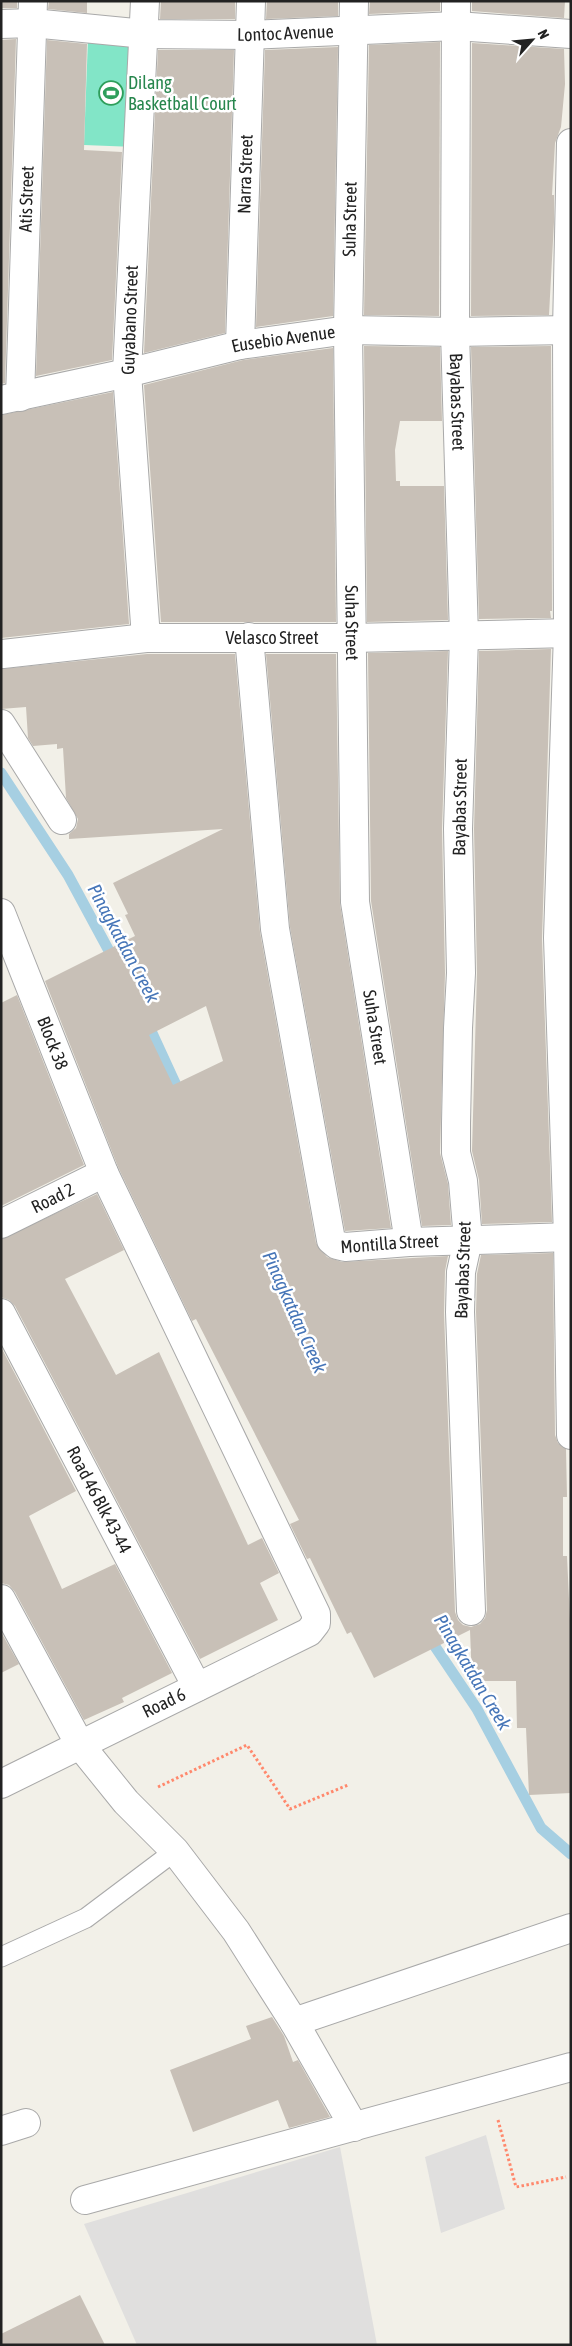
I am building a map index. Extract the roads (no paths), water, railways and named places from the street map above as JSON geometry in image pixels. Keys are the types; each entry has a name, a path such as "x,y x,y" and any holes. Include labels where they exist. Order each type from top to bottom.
{"street":[{"name":"Guyabano Street","path":"145,1 127,373 146,638"},
{"name":"Narra Street","path":"240,345 251,1"},
{"name":"Suha Street","path":"354,1 348,330 354,902 410,1242"},
{"name":"Lontoc Avenue","path":"1,24 33,12 144,34 250,35 353,30 456,13 571,34"},
{"name":"Atis Street","path":"10,399 33,12"},
{"name":"Bayabas Street","path":"456,13 455,332 464,636 458,829 461,973 456,1153 463,1181 468,1240 461,1272 460,1312 471,1611"},
{"path":"571,143 569,633 564,938 571,1435"},
{"name":"Eusebio Avenue","path":"10,399 240,345 348,330 455,332 569,330"},
{"name":"Velasco Street","path":"3,654 146,638 351,638 569,633"},
{"name":"Montilla Street","path":"249,637 275,929 331,1240 336,1245 345,1247 410,1242 569,1237"},
{"path":"1,724 62,820"},
{"name":"Block 38","path":"1,913 104,1173 316,1614"},
{"name":"Road 2","path":"1,1224 104,1173"},
{"name":"Road 46 Blk 43-44","path":"1,1313 197,1687"},
{"path":"1,1599 80,1745 126,1802 176,1851 236,1931 294,2022 354,2127"},
{"name":"Road 6","path":"1,1784 309,1632 316,1623 316,1614"},
{"path":"294,2022 571,1928"},
{"path":"85,2200 571,2067"}],"lane":[{"path":"1,1957 86,1918 176,1851"}],"waterway":[{"name":"Pinagkatdan Creek","path":"1,773 68,875 115,962"},
{"name":"Pinagkatdan Creek","path":"146,1020 181,1096"},
{"name":"Pinagkatdan Creek","path":"428,1636 477,1709 541,1828 571,1854"}],"place":[{"name":"Dilang Basketball Court","path":"111,93"}]}
